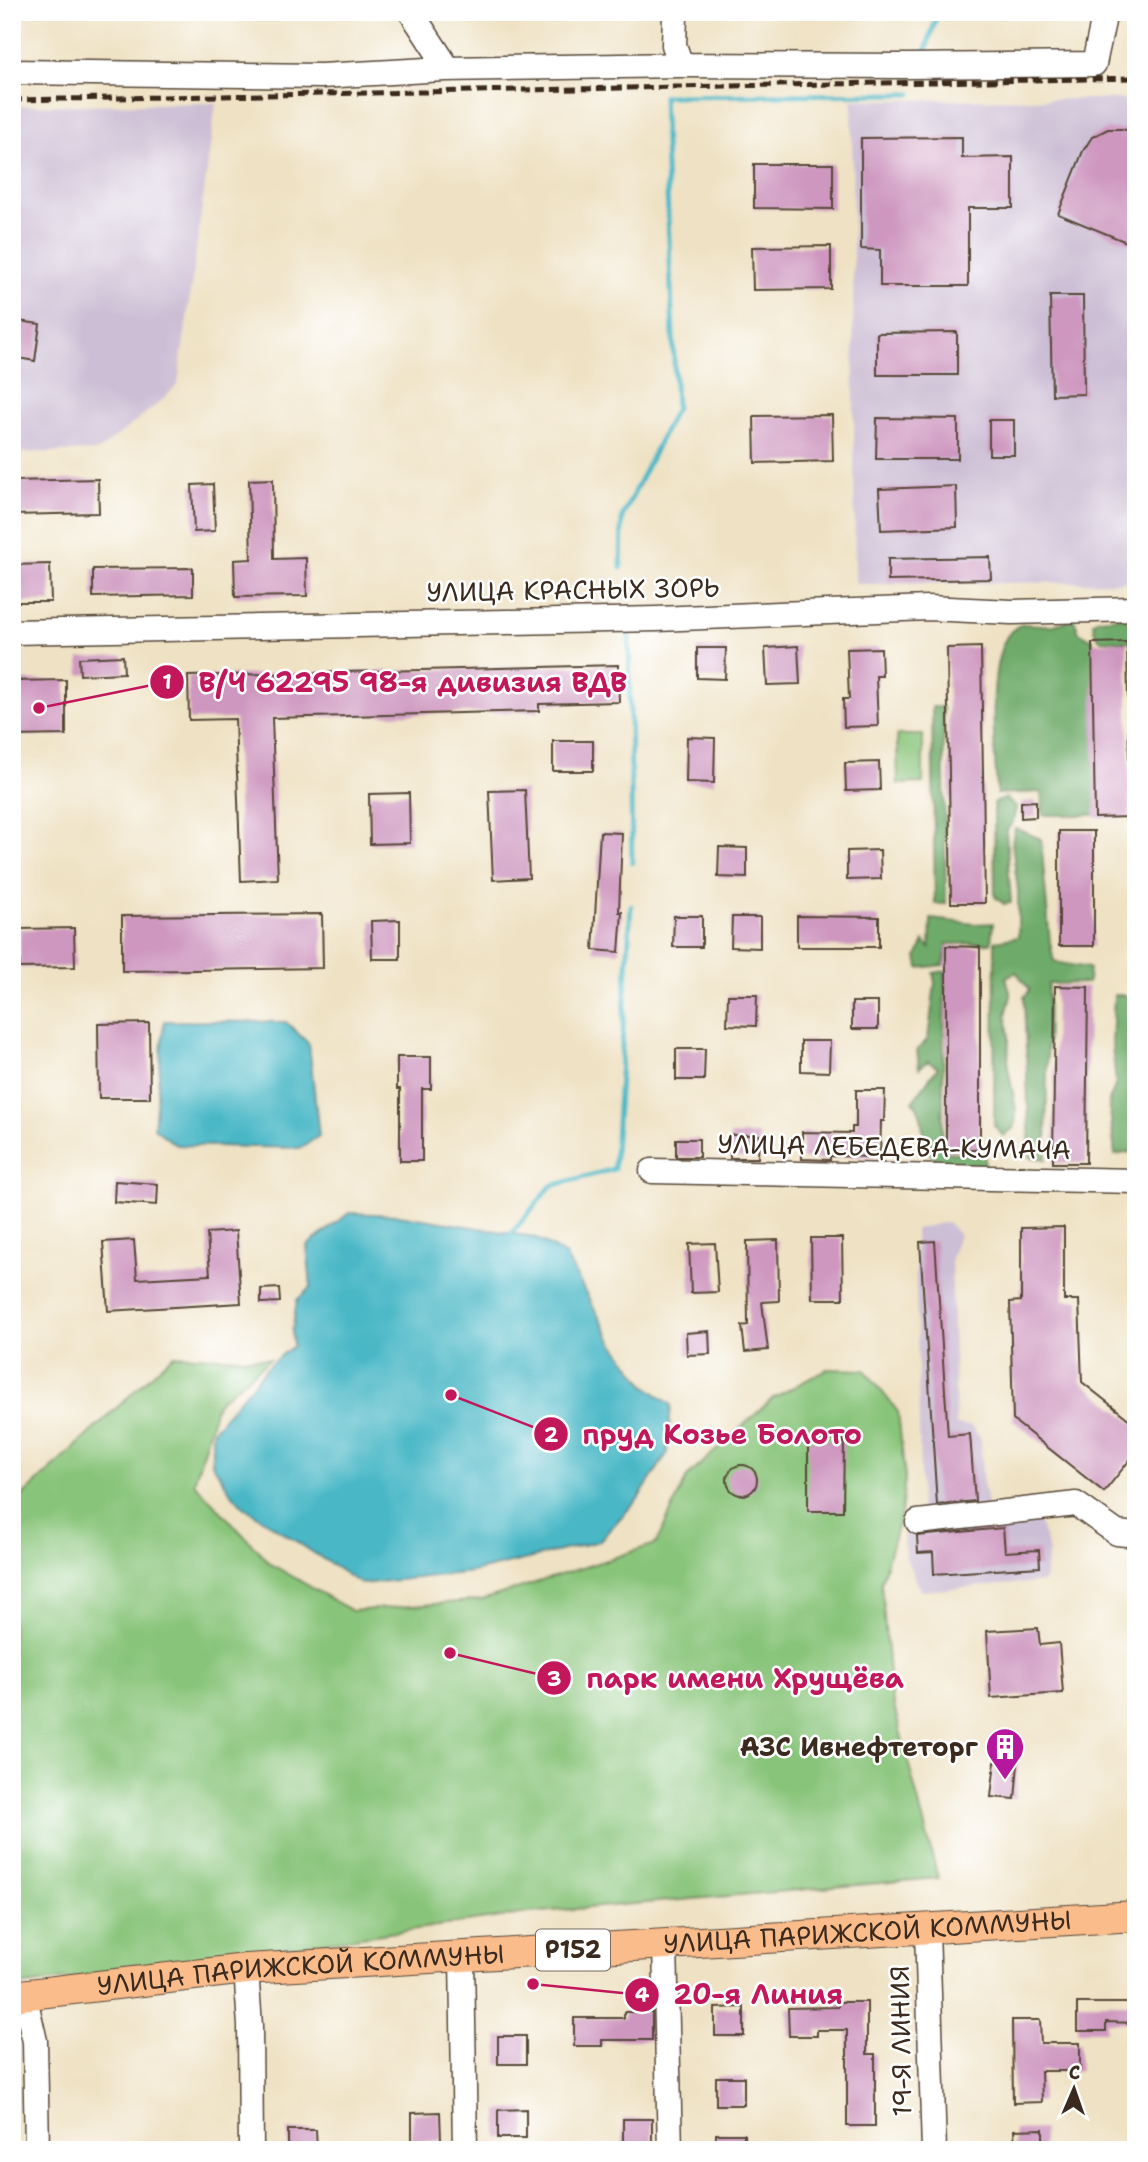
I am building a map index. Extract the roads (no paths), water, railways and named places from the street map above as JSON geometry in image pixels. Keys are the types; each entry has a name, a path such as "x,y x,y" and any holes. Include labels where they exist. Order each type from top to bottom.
{"main road":[{"name":"УЛИЦА ПАРИЖСКОЙ КОММУНЫ","path":"18,1995 246,1969 1136,1916"}],"street":[{"path":"411,12 446,69"},
{"path":"673,12 674,45 681,65"},
{"path":"12,72 321,76 446,69 681,65 1094,64 1105,12"},
{"name":"УЛИЦА КРАСНЫХ ЗОРЬ","path":"12,632 657,619 928,608 1011,611 1136,610"},
{"name":"УЛИЦА ЛЕБЕДЕВА-КУМАЧА","path":"652,1171 1136,1181"},
{"path":"918,1522 1076,1504 1117,1533 1136,1535"},
{"name":"19-Я ЛИНИЯ","path":"927,1930 934,2150"},
{"path":"665,1945 670,2150"},
{"path":"462,1956 465,2150"},
{"path":"246,1969 250,2026 251,2150"},
{"path":"18,1995 35,2041 37,2150"}],"water":[{"path":"164,1021 286,1022 309,1044 319,1136 300,1148 176,1145 154,1128"},
{"path":"349,1213 399,1215 534,1237 565,1255 612,1341 645,1385 671,1405 667,1454 638,1499 599,1541 472,1572 361,1584 244,1507 231,1493 212,1463 212,1431 269,1365 293,1346 292,1332 297,1300 311,1287 307,1246"}],"waterway":[{"path":"925,53 938,12"},
{"path":"621,568 622,517 676,408 663,96 911,94"},
{"path":"629,629 632,863"},
{"path":"512,1233 551,1186 614,1169 631,906"}],"railway":[{"path":"12,100 1136,78"}],"place":[{"name":"В/Ч 62295 98-я дивизия ВДВ","path":"39,708"},
{"name":"пруд Козье Болото","path":"451,1395"},
{"name":"парк имени Хрущёва","path":"450,1653"},
{"name":"АЗС Ивнефтеторг","path":"1005,1781"},
{"name":"20-я Линия","path":"533,1984"}]}
